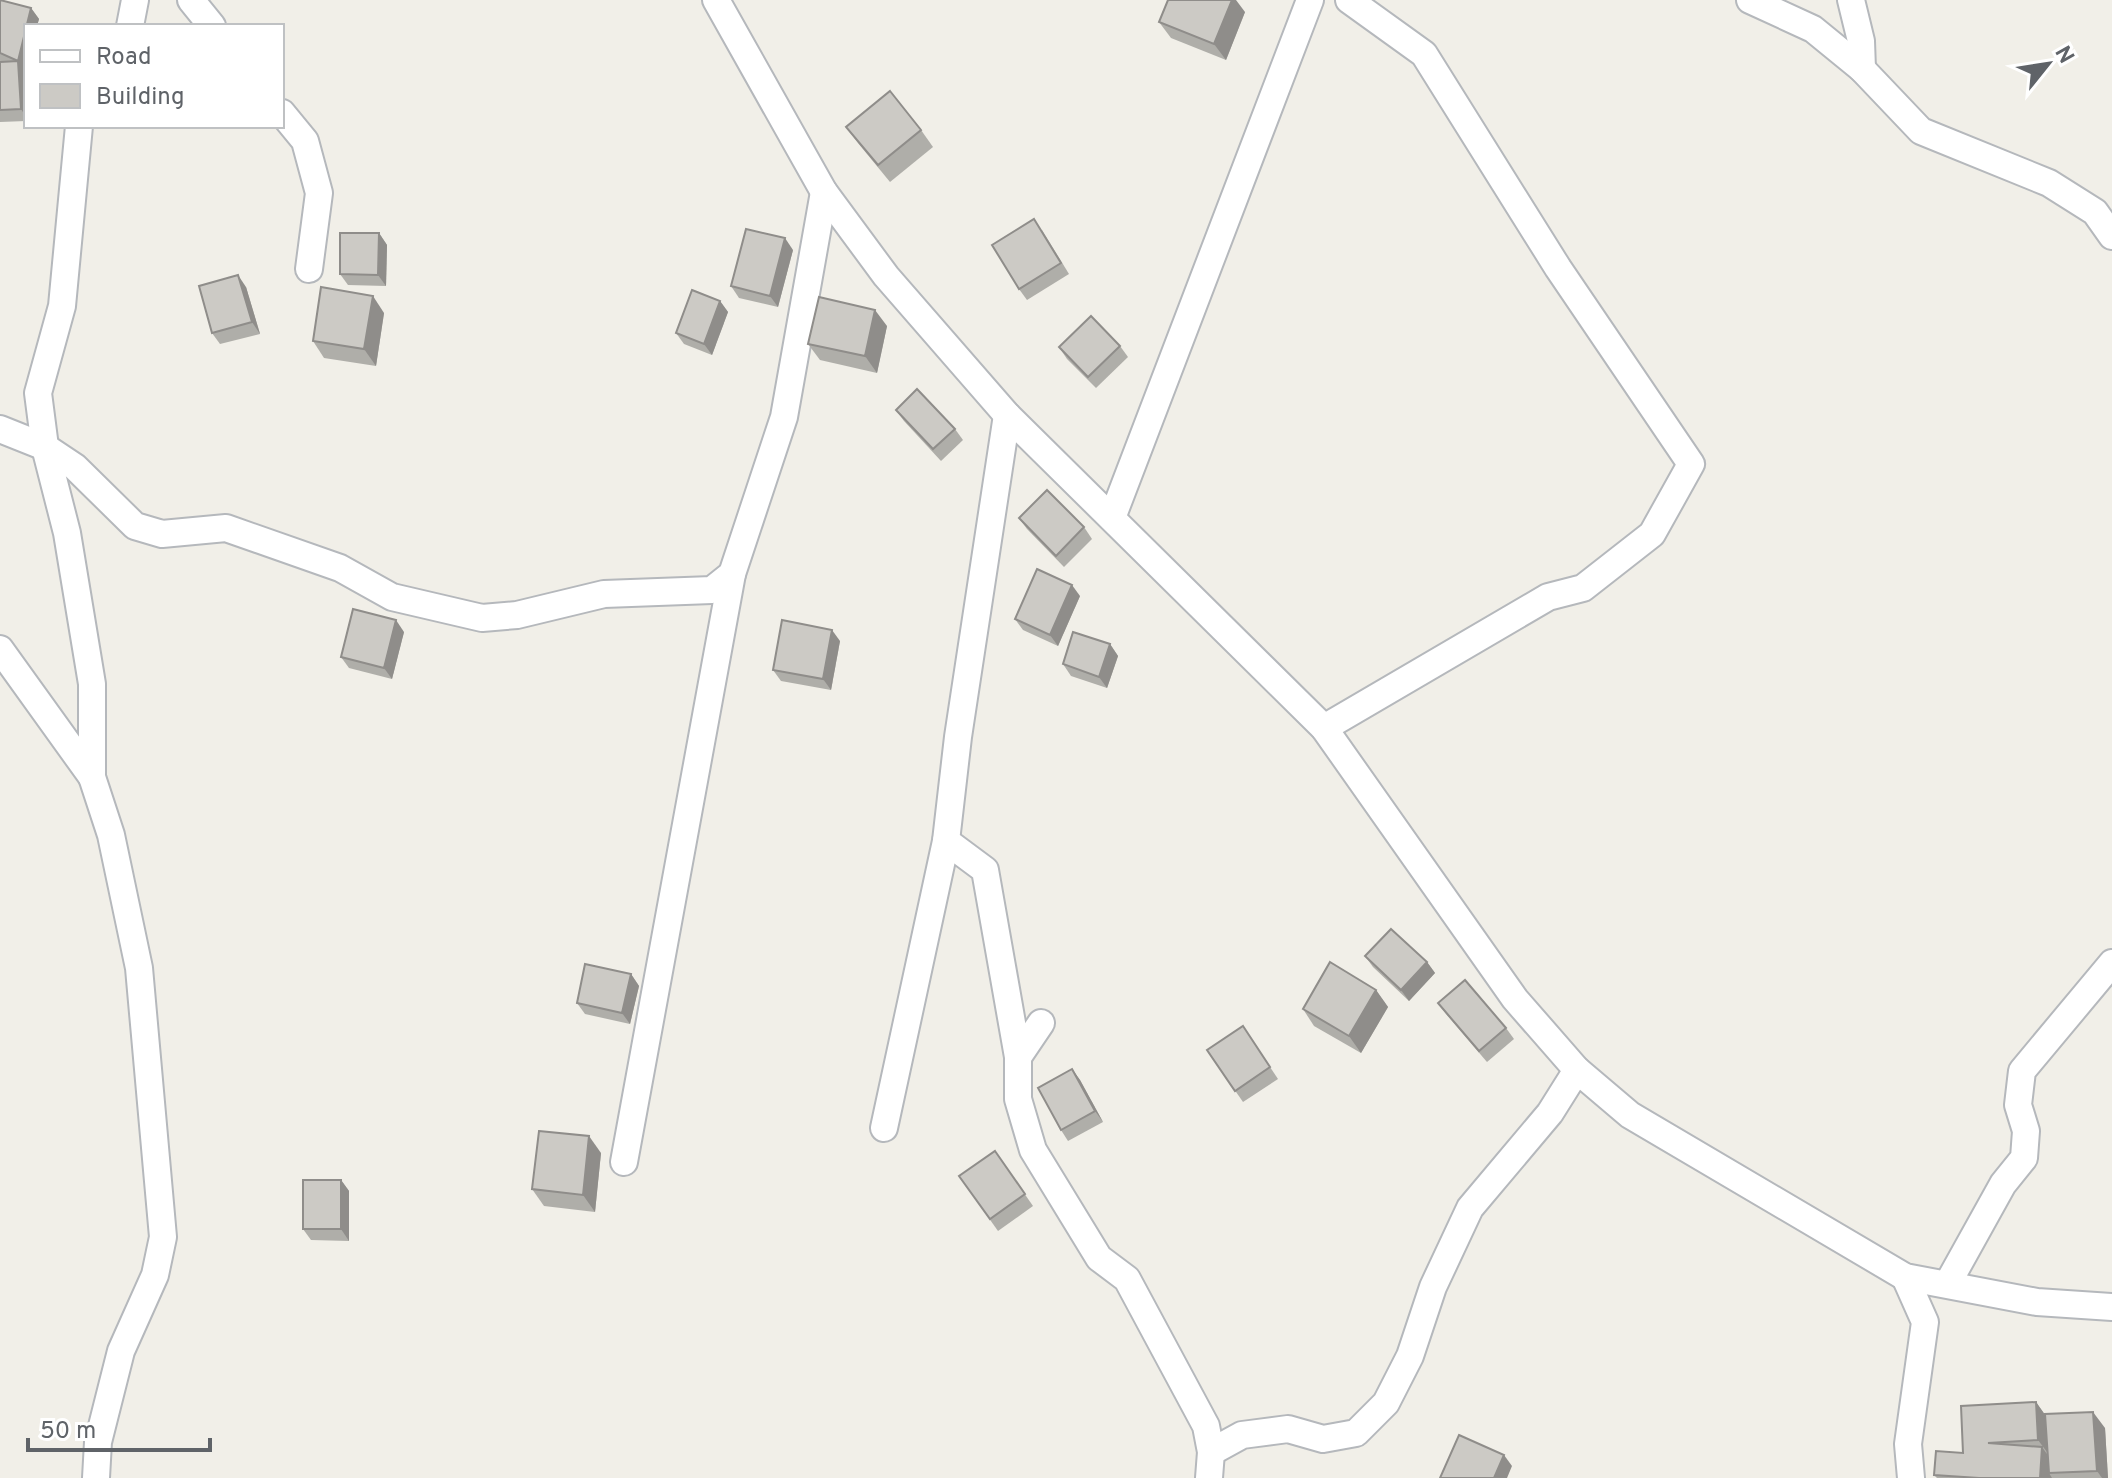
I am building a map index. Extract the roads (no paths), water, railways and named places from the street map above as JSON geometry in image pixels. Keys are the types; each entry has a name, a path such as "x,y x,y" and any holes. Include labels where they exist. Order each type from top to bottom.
{"street":[{"path":"130,24 135,0"},
{"path":"191,0 210,24"},
{"path":"716,0 824,192 886,276 1007,415 1324,728 1515,999 1577,1070 1630,1115 1905,1277 2037,1302 2112,1307"},
{"path":"1112,518 1310,0"},
{"path":"1324,728 1548,597 1583,588 1652,534 1691,464 1558,268 1424,54 1349,0"},
{"path":"1750,0 1813,29 1862,69 1921,131 2049,183 2095,212 2112,236"},
{"path":"1851,0 1861,41 1862,69"},
{"path":"284,115 305,141 319,193 309,269"},
{"path":"79,128 62,306 38,393 45,447 67,533 92,684 92,777"},
{"path":"624,1162 732,574 784,417 824,192"},
{"path":"884,1128 946,841 958,737 1007,415"},
{"path":"0,429 45,447 75,467 135,526 162,534 226,528 340,568 392,597 482,618 517,615 604,594 712,590 732,574"},
{"path":"0,649 92,777 111,835 139,968 163,1237 155,1275 121,1351 98,1442 96,1478"},
{"path":"946,841 985,870 1018,1057 1018,1099 1033,1150 1099,1258 1127,1279 1206,1426 1211,1452 1209,1478"},
{"path":"1948,1283 2003,1184 2024,1158 2026,1131 2018,1105 2022,1071 2112,963"},
{"path":"1018,1057 1041,1023"},
{"path":"1211,1452 1242,1435 1288,1429 1323,1439 1356,1433 1386,1403 1410,1356 1433,1287 1470,1208 1550,1113 1577,1070"},
{"path":"1905,1277 1925,1322 1908,1444 1911,1478"}]}
